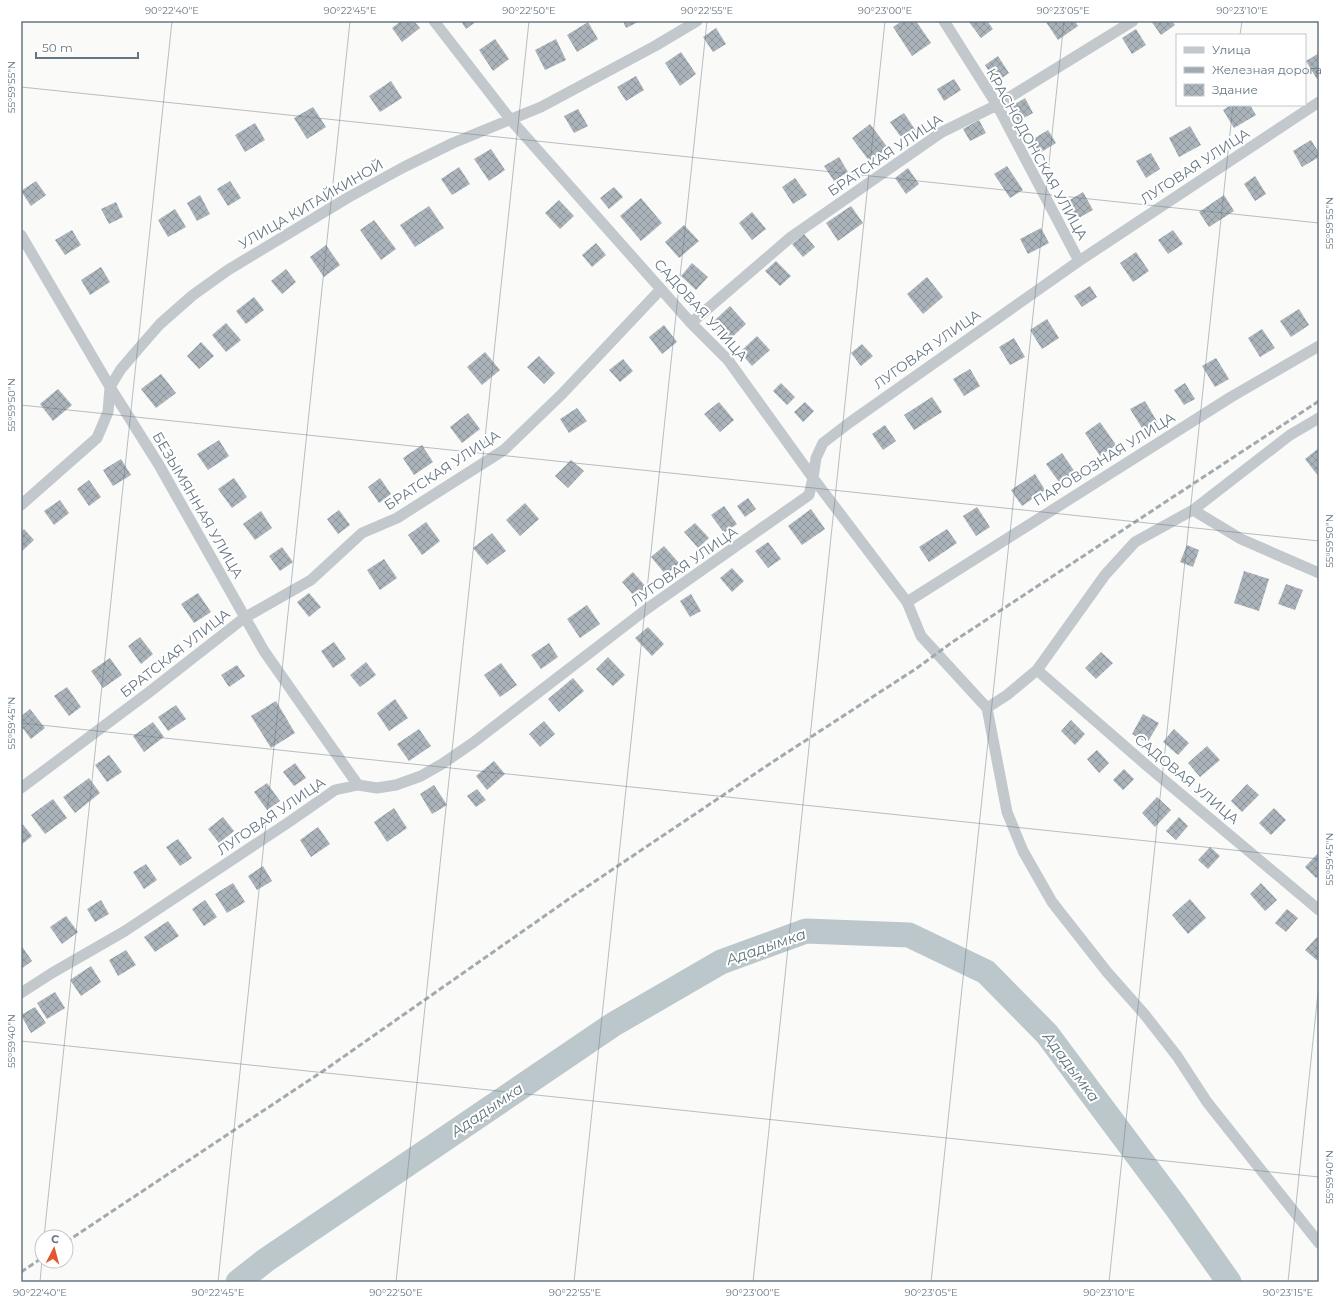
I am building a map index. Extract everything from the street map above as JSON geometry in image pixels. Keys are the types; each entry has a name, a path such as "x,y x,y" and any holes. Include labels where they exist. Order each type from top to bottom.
{"street":[{"name":"САДОВАЯ УЛИЦА","path":"434,21 510,119 691,323 728,360 813,478 907,602 921,636 986,708"},
{"name":"УЛИЦА КИТАЙКИНОЙ","path":"21,505 97,438 108,412 110,387 121,369 160,324 193,295 228,270 349,197 404,167 452,143 541,107 655,46 697,21"},
{"name":"КРАСНОДОНСКАЯ УЛИЦА","path":"944,21 997,105 1078,260"},
{"name":"БРАТСКАЯ УЛИЦА","path":"691,323 791,237 942,132 997,105 1133,21"},
{"name":"ЛУГОВАЯ УЛИЦА","path":"21,994 52,973 125,930 290,822 335,790 358,785 377,788 396,785 421,776 442,764 474,742 648,608 808,495 813,478 816,458 823,443 849,423 1078,260 1319,102"},
{"name":"БЕЗЫМЯННАЯ УЛИЦА","path":"21,234 110,387 159,465 264,651 358,785"},
{"name":"БРАТСКАЯ УЛИЦА","path":"21,788 148,693 244,618 311,580 362,533 397,518 504,450 562,394 661,289"},
{"name":"ПАРОВОЗНАЯ УЛИЦА","path":"907,602 1231,397 1319,346"},
{"path":"1319,418 1290,435 1193,510 1135,542 1105,575 1037,670 1007,695 986,708 1007,812 1023,852 1052,902 1107,972 1145,1015 1177,1056 1207,1102 1319,1243"},
{"path":"1193,510 1241,539 1319,573"},
{"name":"САДОВАЯ УЛИЦА","path":"1037,670 1145,764 1319,910"}],"building":[{"path":"401,21 414,21 420,28 402,42 392,28"},
{"path":"461,21 477,21 466,29"},
{"path":"623,21 640,21 626,28"},
{"path":"902,21 916,21 931,43 912,56 893,27"},
{"path":"987,21 993,29 981,38 969,22"},
{"path":"1075,21 1078,26 1058,40 1046,22"},
{"path":"1151,21 1172,21 1175,25 1161,35"},
{"path":"588,22 598,39 577,52 567,35"},
{"path":"716,28 726,44 713,52 703,37"},
{"path":"1136,29 1146,45 1132,54 1122,38"},
{"path":"495,39 509,59 493,71 479,50"},
{"path":"556,39 566,60 545,70 535,50"},
{"path":"681,52 696,74 680,86 665,63"},
{"path":"1319,53 1319,77 1317,79 1306,61"},
{"path":"998,56 1009,73 996,82 985,65"},
{"path":"636,76 644,90 626,101 617,87"},
{"path":"954,79 961,90 944,101 937,89"},
{"path":"391,81 402,98 380,112 369,96"},
{"path":"1025,98 1033,113 1018,121 1010,107"},
{"path":"1229,106 1251,106 1256,115 1234,128 1223,110"},
{"path":"313,107 326,127 307,139 294,118"},
{"path":"578,109 588,126 574,133 564,116"},
{"path":"904,113 916,131 903,140 890,122"},
{"path":"979,120 986,133 970,141 963,129"},
{"path":"255,123 265,140 245,152 235,135"},
{"path":"870,124 888,148 870,162 852,138"},
{"path":"1190,126 1201,145 1179,157 1169,138"},
{"path":"1048,130 1056,143 1038,154 1030,141"},
{"path":"1311,140 1319,153 1319,157 1302,167 1293,151"},
{"path":"491,149 505,170 489,181 474,159"},
{"path":"1151,153 1160,169 1146,178 1136,161"},
{"path":"839,157 848,172 834,181 824,166"},
{"path":"1007,166 1023,190 1010,198 994,174"},
{"path":"459,167 470,184 452,195 441,179"},
{"path":"908,168 919,184 906,194 895,178"},
{"path":"1255,176 1266,194 1255,201 1244,184"},
{"path":"795,178 807,195 793,204 782,187"},
{"path":"36,181 46,195 31,206 21,191"},
{"path":"230,181 241,198 228,206 217,189"},
{"path":"614,187 623,197 609,209 600,198"},
{"path":"1083,192 1093,210 1075,220 1065,203"},
{"path":"200,195 210,214 197,221 187,203"},
{"path":"1224,195 1234,211 1209,227 1199,212"},
{"path":"641,198 662,223 641,241 620,216"},
{"path":"559,200 574,216 560,229 545,213"},
{"path":"116,202 123,217 109,224 101,209"},
{"path":"429,206 444,228 415,247 400,225"},
{"path":"851,206 863,223 838,241 826,223"},
{"path":"175,209 186,227 168,237 158,220"},
{"path":"752,212 766,229 752,240 739,223"},
{"path":"374,220 396,249 381,260 360,230"},
{"path":"684,225 699,241 679,258 665,242"},
{"path":"1041,228 1049,243 1028,254 1020,239"},
{"path":"72,230 81,245 65,255 55,240"},
{"path":"1173,230 1183,244 1168,254 1158,240"},
{"path":"804,234 815,247 803,257 792,244"},
{"path":"596,243 606,255 592,267 582,255"},
{"path":"326,245 340,265 324,277 310,257"},
{"path":"1136,252 1149,271 1133,282 1120,263"},
{"path":"776,261 791,276 780,286 765,271"},
{"path":"692,263 708,277 696,290 681,276"},
{"path":"101,267 110,282 90,295 81,280"},
{"path":"286,269 296,282 282,294 271,281"},
{"path":"927,277 943,297 923,314 907,294"},
{"path":"1090,286 1097,297 1082,307 1074,296"},
{"path":"254,297 264,310 246,324 236,311"},
{"path":"730,306 746,324 729,340 713,322"},
{"path":"1299,309 1309,325 1291,337 1280,321"},
{"path":"1047,319 1059,338 1042,349 1030,330"},
{"path":"226,323 241,340 226,352 212,335"},
{"path":"664,325 677,342 662,354 649,337"},
{"path":"1262,329 1275,348 1260,357 1248,338"},
{"path":"757,336 770,350 752,366 740,352"},
{"path":"1014,338 1025,357 1010,365 999,347"},
{"path":"201,342 214,356 199,369 187,356"},
{"path":"862,344 873,356 861,366 851,353"},
{"path":"485,352 500,370 482,385 467,367"},
{"path":"539,356 555,373 544,384 527,367"},
{"path":"1216,358 1229,379 1215,387 1202,366"},
{"path":"623,359 633,371 620,382 609,370"},
{"path":"970,369 980,386 964,396 953,379"},
{"path":"161,374 176,393 156,408 141,389"},
{"path":"781,383 795,397 787,405 773,391"},
{"path":"1185,383 1195,399 1184,405 1174,390"},
{"path":"58,389 72,405 53,421 40,404"},
{"path":"932,397 942,412 914,430 904,415"},
{"path":"1145,401 1158,423 1144,431 1130,409"},
{"path":"719,402 734,420 720,432 704,414"},
{"path":"805,402 814,411 803,422 794,412"},
{"path":"577,408 587,421 569,433 560,419"},
{"path":"468,413 480,429 462,443 450,427"},
{"path":"1100,422 1116,445 1100,456 1085,433"},
{"path":"885,425 896,441 883,450 872,434"},
{"path":"219,440 229,456 208,470 197,454"},
{"path":"422,445 433,462 414,475 403,458"},
{"path":"1319,448 1319,477 1305,459"},
{"path":"1062,453 1075,472 1059,482 1046,464"},
{"path":"121,459 131,475 113,486 103,470"},
{"path":"571,460 584,471 568,488 555,476"},
{"path":"1035,474 1045,490 1022,506 1011,490"},
{"path":"234,478 247,497 232,508 218,489"},
{"path":"380,478 391,494 379,503 368,487"},
{"path":"89,480 101,497 89,506 77,489"},
{"path":"748,498 756,509 745,517 737,506"},
{"path":"60,500 69,513 54,525 44,511"},
{"path":"525,503 539,519 520,536 506,520"},
{"path":"724,506 737,524 724,533 711,515"},
{"path":"977,507 990,527 976,536 963,516"},
{"path":"811,509 825,529 802,545 788,526"},
{"path":"339,510 350,525 338,534 327,519"},
{"path":"261,511 272,528 255,540 243,524"},
{"path":"426,522 440,541 422,555 408,535"},
{"path":"695,523 709,538 698,548 684,532"},
{"path":"24,529 34,540 21,552 21,532"},
{"path":"947,529 957,543 929,562 919,547"},
{"path":"492,533 506,551 487,565 473,548"},
{"path":"768,542 781,559 768,568 755,551"},
{"path":"1187,545 1199,550 1193,567 1180,562"},
{"path":"664,546 679,563 666,575 651,557"},
{"path":"282,547 293,562 280,571 269,556"},
{"path":"384,559 397,578 380,590 367,570"},
{"path":"732,568 744,581 732,592 720,578"},
{"path":"1244,571 1269,579 1259,611 1234,603"},
{"path":"633,572 646,587 635,597 622,582"},
{"path":"1286,584 1303,590 1295,610 1278,604"},
{"path":"198,593 211,612 194,623 181,604"},
{"path":"309,593 321,607 309,617 297,602"},
{"path":"691,594 701,611 690,617 680,601"},
{"path":"587,605 600,624 580,638 567,619"},
{"path":"648,627 664,644 652,656 635,638"},
{"path":"140,637 153,654 141,664 128,646"},
{"path":"334,642 346,659 333,668 321,651"},
{"path":"549,643 558,657 541,669 531,655"},
{"path":"1101,652 1113,663 1096,679 1085,668"},
{"path":"608,657 625,675 613,686 596,669"},
{"path":"110,658 122,675 103,688 91,671"},
{"path":"366,662 376,675 360,687 350,675"},
{"path":"501,663 517,685 500,697 484,675"},
{"path":"237,665 245,676 229,687 221,675"},
{"path":"573,678 584,691 559,712 548,699"},
{"path":"67,687 81,707 69,716 54,696"},
{"path":"395,699 408,718 389,731 377,713"},
{"path":"276,701 295,733 271,748 251,716"},
{"path":"176,705 186,719 168,731 158,717"},
{"path":"30,709 45,728 31,739 21,726 21,716"},
{"path":"1143,714 1159,723 1147,743 1132,734"},
{"path":"1071,720 1085,734 1075,745 1061,731"},
{"path":"544,721 555,734 540,747 529,734"},
{"path":"153,722 164,737 144,752 133,736"},
{"path":"419,729 431,746 409,761 397,744"},
{"path":"1174,729 1189,743 1178,755 1163,742"},
{"path":"1207,746 1220,760 1200,777 1188,763"},
{"path":"1097,750 1109,763 1099,773 1087,759"},
{"path":"109,755 122,772 107,782 95,765"},
{"path":"494,761 505,774 487,790 476,776"},
{"path":"295,763 306,778 294,786 283,772"},
{"path":"1124,769 1134,779 1123,790 1113,780"},
{"path":"89,778 100,793 75,813 63,797"},
{"path":"267,783 280,801 267,810 254,792"},
{"path":"1247,784 1259,795 1242,812 1231,801"},
{"path":"434,785 447,805 432,814 420,794"},
{"path":"477,789 486,800 476,807 467,796"},
{"path":"1157,797 1171,810 1155,827 1142,813"},
{"path":"53,799 67,818 45,834 31,815"},
{"path":"394,808 407,828 387,842 374,822"},
{"path":"1274,808 1286,820 1271,835 1259,823"},
{"path":"223,817 234,831 219,843 208,829"},
{"path":"1179,817 1188,826 1176,840 1166,831"},
{"path":"21,822 32,836 21,845"},
{"path":"318,827 330,844 311,857 300,840"},
{"path":"178,839 192,858 180,866 166,847"},
{"path":"1210,847 1220,856 1208,869 1198,860"},
{"path":"1319,852 1319,876 1316,878 1305,867"},
{"path":"146,864 157,880 144,889 133,872"},
{"path":"263,866 272,881 257,890 248,876"},
{"path":"233,883 245,902 227,913 215,894"},
{"path":"1261,883 1277,900 1265,911 1250,894"},
{"path":"1190,899 1206,918 1188,934 1172,915"},
{"path":"101,900 109,914 95,922 87,909"},
{"path":"205,900 217,917 204,926 192,909"},
{"path":"1287,909 1298,918 1286,932 1275,923"},
{"path":"66,916 78,932 62,944 50,927"},
{"path":"168,921 179,936 155,952 144,937"},
{"path":"1317,937 1319,938 1319,962 1305,950"},
{"path":"21,945 32,961 21,969"},
{"path":"126,950 136,965 118,976 109,960"},
{"path":"91,966 101,982 81,996 70,980"},
{"path":"55,992 65,1008 47,1019 37,1003"},
{"path":"35,1007 46,1023 31,1033 21,1015"}],"waterway":[{"name":"Ададымка","path":"238,1282 266,1260 614,1024 721,962 806,931 909,935 986,972 1047,1034 1176,1207 1229,1282"}],"railway":[{"path":"74,1237 326,1069 576,894 774,761 917,668 951,643 1319,401"},
{"path":"21,1272 34,1263"}]}
